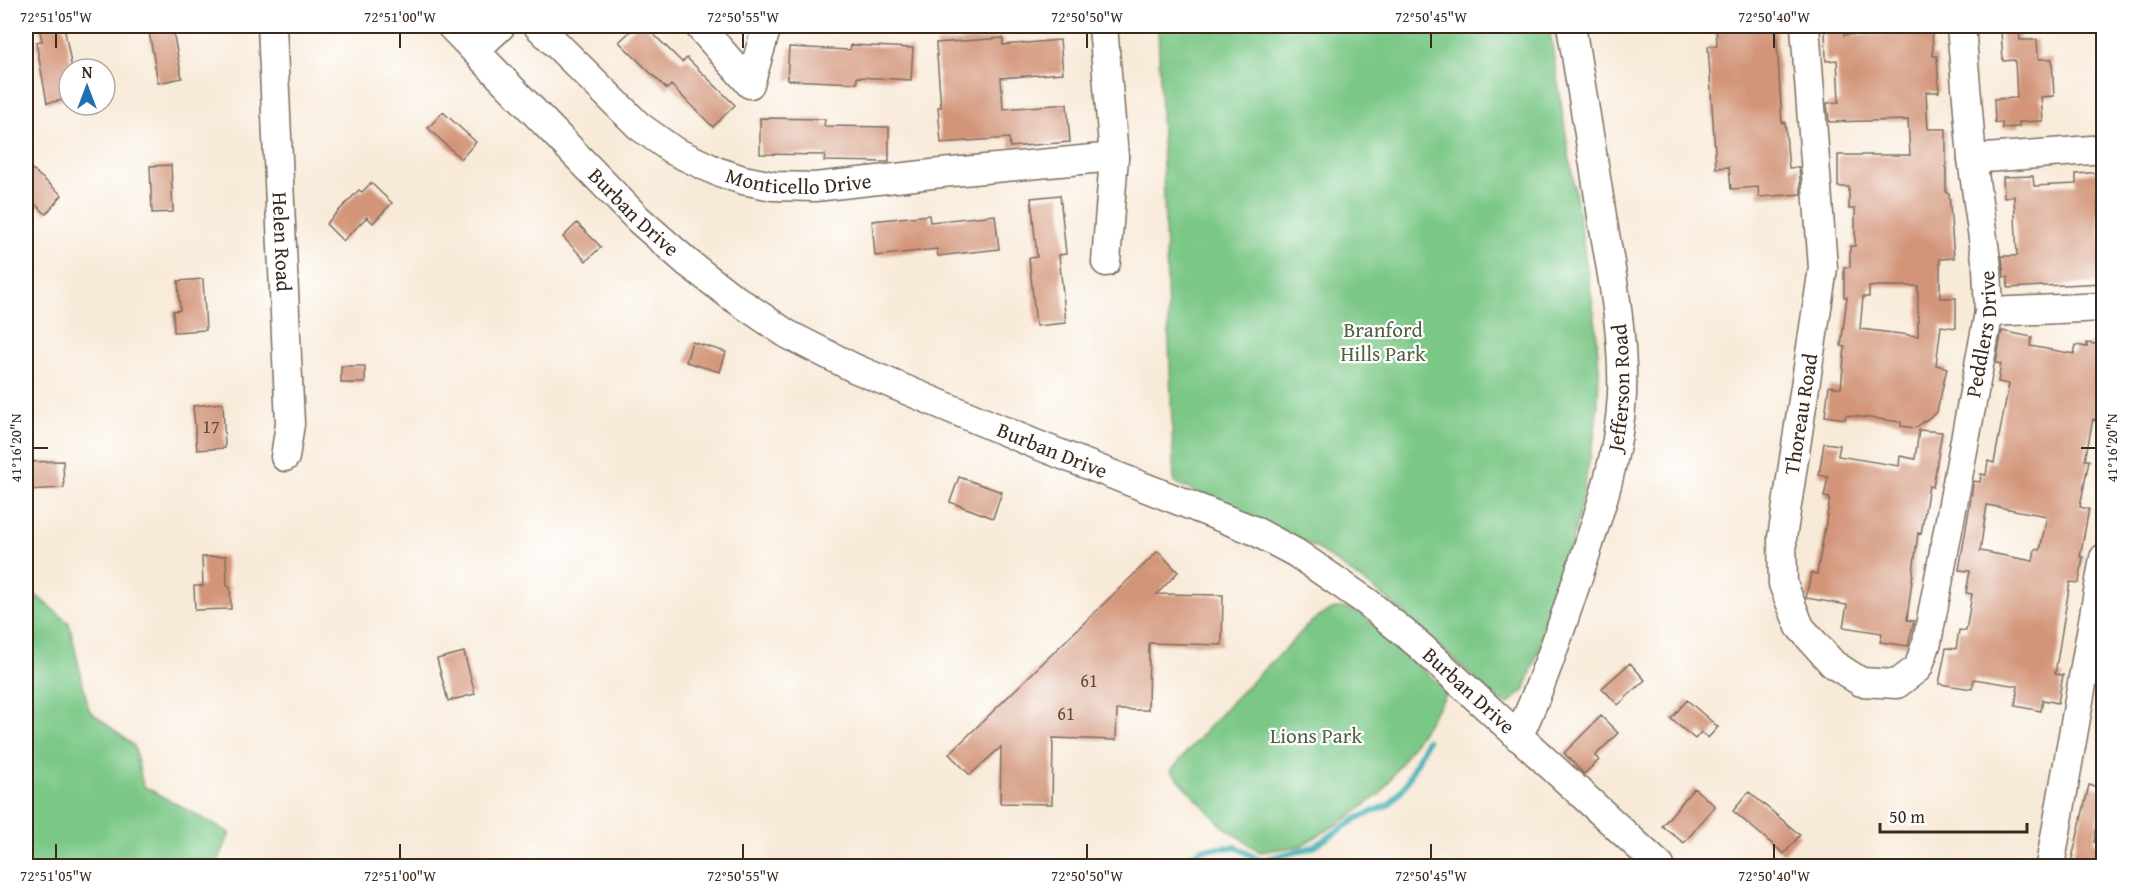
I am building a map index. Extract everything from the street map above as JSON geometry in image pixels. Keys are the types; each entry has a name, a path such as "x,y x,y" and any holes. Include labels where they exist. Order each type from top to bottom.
{"street":[{"name":"Helen Road","path":"272,26 290,424 285,457"},
{"path":"475,50 501,26"},
{"name":"Monticello Drive","path":"538,26 639,126 674,151 716,171 743,180 773,186 815,187 1114,157"},
{"path":"700,27 750,84 767,26"},
{"path":"1103,26 1114,157 1106,262"},
{"name":"Jefferson Road","path":"1518,737 1548,665 1603,501 1616,441 1622,394 1614,285 1571,26"},
{"name":"Thoreau Road","path":"1805,26 1823,268 1782,538 1784,584 1800,627 1833,664 1861,682 1897,684 1918,668 1928,642"},
{"name":"Peddlers Drive","path":"1928,642 1989,312 1987,267 1971,159 1961,26"},
{"name":"Burban Drive","path":"454,27 638,219 705,276 787,334 902,389 1234,522 1296,553 1334,578 1419,645 1660,867"},
{"path":"1971,159 2103,149"},
{"path":"1989,312 2103,308"},
{"path":"2050,867 2103,558"}],"green space":[{"name":"Branford Hills Park","path":"1158,26 1549,26 1596,326 1599,371 1598,403 1580,509 1561,589 1524,691 1508,704 1499,701 1385,597 1315,547 1174,482"},
{"path":"26,587 69,623 89,710 134,746 143,786 230,833 216,866 26,866"},
{"name":"Lions Park","path":"1339,608 1352,609 1365,617 1448,692 1381,793 1348,818 1300,846 1260,852 1219,823 1171,771 1226,708 1303,630 1316,618"}],"building":[{"path":"39,26 64,26 70,57 57,57 57,101 47,103 36,42 42,41"},
{"path":"148,26 172,26 182,78 158,83"},
{"path":"636,26 645,26 682,62 687,58 735,105 713,127 671,85 667,89 619,42"},
{"path":"1716,26 1776,26 1782,123 1785,122 1789,168 1799,167 1801,194 1759,197 1758,187 1731,189 1729,167 1716,168 1708,46 1717,46"},
{"path":"1932,26 1933,56 1937,56 1939,92 1926,92 1928,129 1946,129 1946,193 1949,193 1954,258 1940,259 1940,298 1956,298 1956,328 1941,326 1936,365 1947,368 1937,412 1915,428 1901,426 1901,422 1846,415 1845,419 1825,416 1829,386 1841,388 1845,347 1841,346 1847,297 1844,297 1844,267 1850,267 1850,246 1855,246 1855,209 1849,209 1849,187 1838,187 1838,155 1910,155 1908,120 1829,122 1827,103 1839,102 1837,60 1826,61 1825,29 1844,29 1844,35 1901,33 1901,27","holes":["1918,286 1918,336 1860,329 1863,297 1869,297 1869,287"]},
{"path":"2019,30 2020,40 2037,40 2038,59 2052,59 2054,96 2041,97 2043,121 2019,122 2019,127 2002,128 2002,122 1995,123 1994,99 2017,98 2015,60 2003,61 2001,31"},
{"path":"1003,38 1003,45 1060,40 1063,73 1001,78 1003,109 1067,104 1070,142 1010,147 1009,138 941,143 936,43"},
{"path":"851,45 913,48 911,80 857,77 857,83 787,80 789,47 850,50"},
{"path":"443,112 476,142 461,159 428,128"},
{"path":"760,118 825,119 824,126 889,127 889,162 824,161 825,155 760,154"},
{"path":"26,164 62,195 46,214 26,196"},
{"path":"171,165 173,212 152,213 150,166"},
{"path":"2102,172 2103,202 2098,202 2101,247 2103,247 2103,283 2008,288 2008,277 2004,277 2002,256 2017,256 2014,196 2004,197 2003,177 2033,176 2034,186 2076,184 2076,174"},
{"path":"371,183 392,203 373,223 367,217 343,241 326,224 359,190 362,192"},
{"path":"1060,195 1066,254 1059,255 1066,323 1036,326 1029,258 1037,257 1031,198"},
{"path":"929,215 930,222 995,215 999,249 938,256 937,249 875,256 872,221"},
{"path":"577,223 601,247 586,261 563,237"},
{"path":"203,279 206,330 174,332 173,311 180,310 178,281"},
{"path":"2002,331 2032,337 2030,346 2074,354 2076,345 2087,347 2087,343 2103,345 2103,395 2096,420 2093,419 2085,460 2089,460 2080,507 2089,509 2080,557 2083,557 2079,583 2070,582 2055,674 2063,675 2058,703 2043,700 2041,711 2015,706 2018,686 1974,679 1972,689 1939,684 1946,648 1956,649 1959,630 1966,631 1972,594 1966,593 1970,571 1959,570 1974,481 1980,482 1981,474 1986,475 1988,461 1994,463 2009,384 1998,382 2001,364 1996,363","holes":["1987,505 2047,516 2040,550 2035,549 2033,561 1980,551"]},
{"path":"692,342 726,352 720,372 686,362"},
{"path":"341,366 365,366 365,383 341,383"},
{"path":"223,403 225,448 197,450 193,406"},
{"path":"1919,430 1942,432 1933,487 1929,486 1921,534 1918,533 1907,620 1914,621 1908,646 1880,642 1882,633 1843,627 1847,605 1806,598 1811,573 1817,574 1830,498 1824,497 1828,477 1819,475 1824,443 1840,445 1838,456 1899,466 1900,456 1915,459"},
{"path":"63,461 64,488 26,490 26,462"},
{"path":"959,477 1002,492 993,518 950,502"},
{"path":"1158,551 1178,572 1157,594 1223,595 1222,645 1149,643 1148,710 1117,710 1116,740 1053,738 1052,804 1000,803 1001,747 970,775 949,754"},
{"path":"226,556 227,586 230,586 231,609 195,610 194,586 203,586 202,557"},
{"path":"464,652 475,694 448,701 437,659"},
{"path":"1630,663 1645,680 1618,705 1602,688"},
{"path":"1687,700 1718,727 1708,738 1701,732 1695,739 1671,719"},
{"path":"1601,716 1618,733 1595,756 1599,760 1584,774 1564,753"},
{"path":"2089,785 2103,788 2103,811 2100,811 2094,842 2103,844 2103,867 2086,867 2071,863"},
{"path":"1694,788 1715,806 1684,843 1662,826"},
{"path":"1749,792 1800,835 1784,854 1733,811"}],"waterway":[{"path":"1177,866 1202,849 1237,847 1260,861 1313,847 1356,819 1390,804 1406,784 1427,740"}]}
